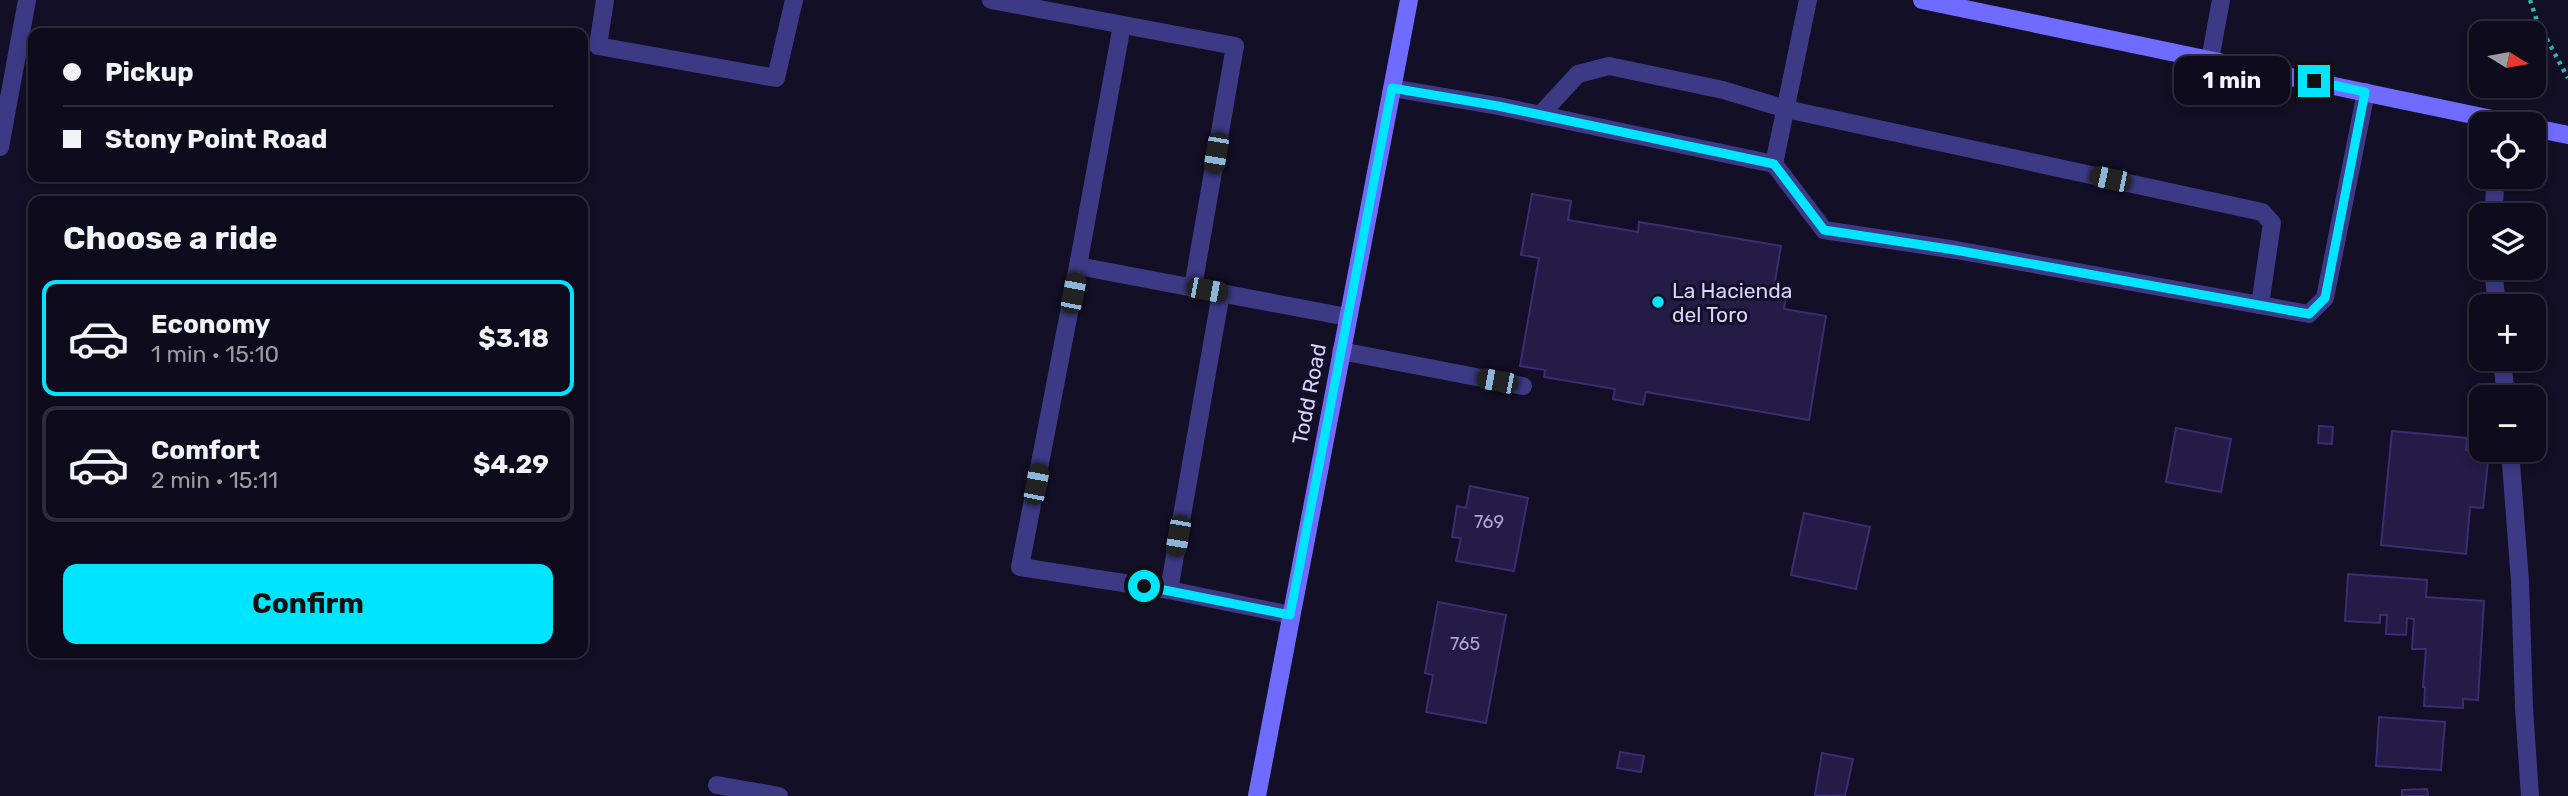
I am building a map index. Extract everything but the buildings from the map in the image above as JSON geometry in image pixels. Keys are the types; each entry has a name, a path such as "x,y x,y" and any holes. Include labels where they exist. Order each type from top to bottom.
{"main road":[{"name":"Todd Road","path":"1257,796 1409,0"},
{"path":"1922,0 2469,116"},
{"path":"2546,130 2568,135"}],"lane":[{"path":"0,147 27,0"},
{"path":"605,0 598,46 776,78 794,0"},
{"path":"991,0 1235,46 1193,287"},
{"path":"1774,164 1808,0"},
{"path":"2210,60 2221,0"},
{"path":"1122,25 1020,567 1169,590 1290,615"},
{"path":"1540,115 1578,74 1609,66 1723,90 1786,109 2262,212 2272,223 2260,305"},
{"path":"1392,88 1540,115 1774,164 1824,230 2309,314 2325,298 2365,92"},
{"path":"1078,265 1347,317"},
{"path":"1169,590 1220,293"},
{"path":"1340,351 1523,386"},
{"path":"2511,462 2520,581 2530,796"},
{"path":"717,785 779,796"}],"path":[{"path":"2530,0 2537,21 2568,78"}],"place":[{"name":"La Hacienda del Toro","path":"1658,302"}],"route":[{"path":"1144,586 1290,615 1392,88 1498,106 1774,164 1824,230 1955,250 2309,314 2325,298 2365,92 2314,81"}]}
